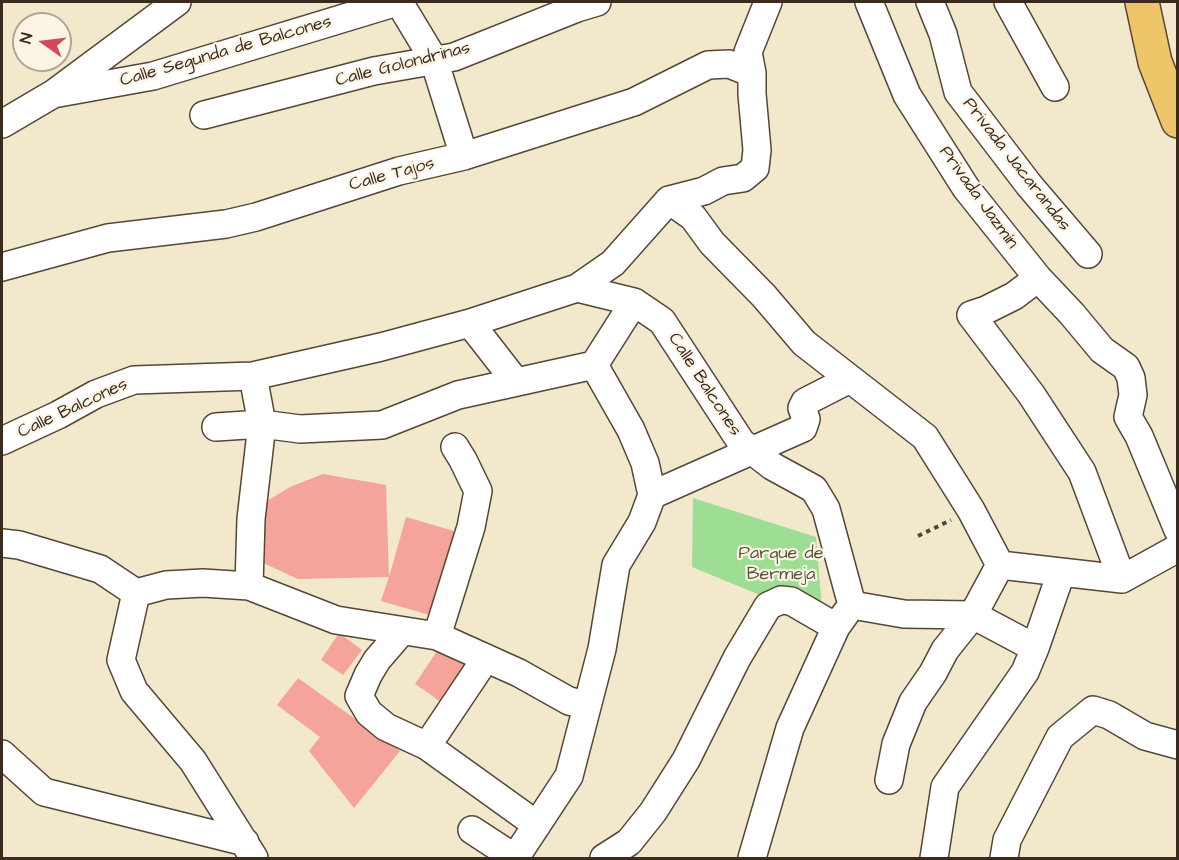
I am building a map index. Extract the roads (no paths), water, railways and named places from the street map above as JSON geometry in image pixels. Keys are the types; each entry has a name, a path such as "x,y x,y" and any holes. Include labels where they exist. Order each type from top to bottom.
{"main road":[{"path":"1142,2 1155,62 1178,121"}],"street":[{"path":"2,124 53,94 177,2"},
{"path":"398,2 434,60 464,156"},
{"name":"Calle Segunda de Balcones","path":"53,94 153,76 398,2"},
{"name":"Calle Golondrinas","path":"204,115 374,72 454,57 543,11 597,2"},
{"path":"669,200 704,191 723,181 743,178 754,168 757,150 750,62 768,2"},
{"name":"Privada Jazmín","path":"868,2 907,95 966,188 1038,278 1102,350 1126,367 1131,378 1133,395 1128,417 1147,455 1178,530"},
{"name":"Privada Jacarandas","path":"930,2 943,34 958,92 1029,185 1088,255"},
{"path":"1008,2 1055,87"},
{"name":"Calle Tajos","path":"2,267 108,238 226,224 399,171 464,156 634,102 708,65 750,62"},
{"path":"669,200 693,217 712,243 764,296 804,343 925,437 971,510 1000,565"},
{"name":"Calle Balcones","path":"2,441 96,394 134,380 253,376 381,347 470,323 577,288 613,263 669,200"},
{"path":"1038,278 1014,296 971,315 1031,394 1082,472 1122,579"},
{"name":"Calle Balcones","path":"577,288 634,302 662,321 741,442 772,466 814,489 826,508 852,605"},
{"path":"216,427 262,424 300,429 382,425 458,395 594,365 634,302"},
{"path":"470,323 516,382"},
{"path":"472,830 515,858 569,776 602,649 616,565 642,522 652,495 645,463 631,430 594,365"},
{"path":"249,586 251,519 262,424 253,376"},
{"path":"652,495 803,428 806,423 802,408 805,402 850,379"},
{"path":"437,636 471,527 478,490 464,460 455,447"},
{"path":"2,543 19,545 100,569 136,593 166,585 203,583 249,586 336,620 437,636 519,673 569,701 587,705"},
{"path":"1000,565 1122,579 1178,548"},
{"path":"889,780 896,744 913,702 933,673 945,650 973,615 1000,565"},
{"path":"934,858 945,787 1025,672 1060,573"},
{"path":"136,593 121,660 134,692 193,761 250,850"},
{"path":"604,858 629,842 653,812 686,760 737,658 768,606 781,600 792,602 836,627"},
{"path":"752,858 790,728 836,627 852,605 904,614 973,615 1035,648"},
{"path":"402,631 377,660 359,696 369,713 386,727 427,746 537,825"},
{"path":"427,746 486,658"},
{"path":"1004,858 1007,840 1060,737 1094,710 1109,715 1145,736 1178,745"},
{"path":"2,754 44,792 250,850"}],"park label":[{"name":"Parque de Bermeja","path":"781,564"}]}
